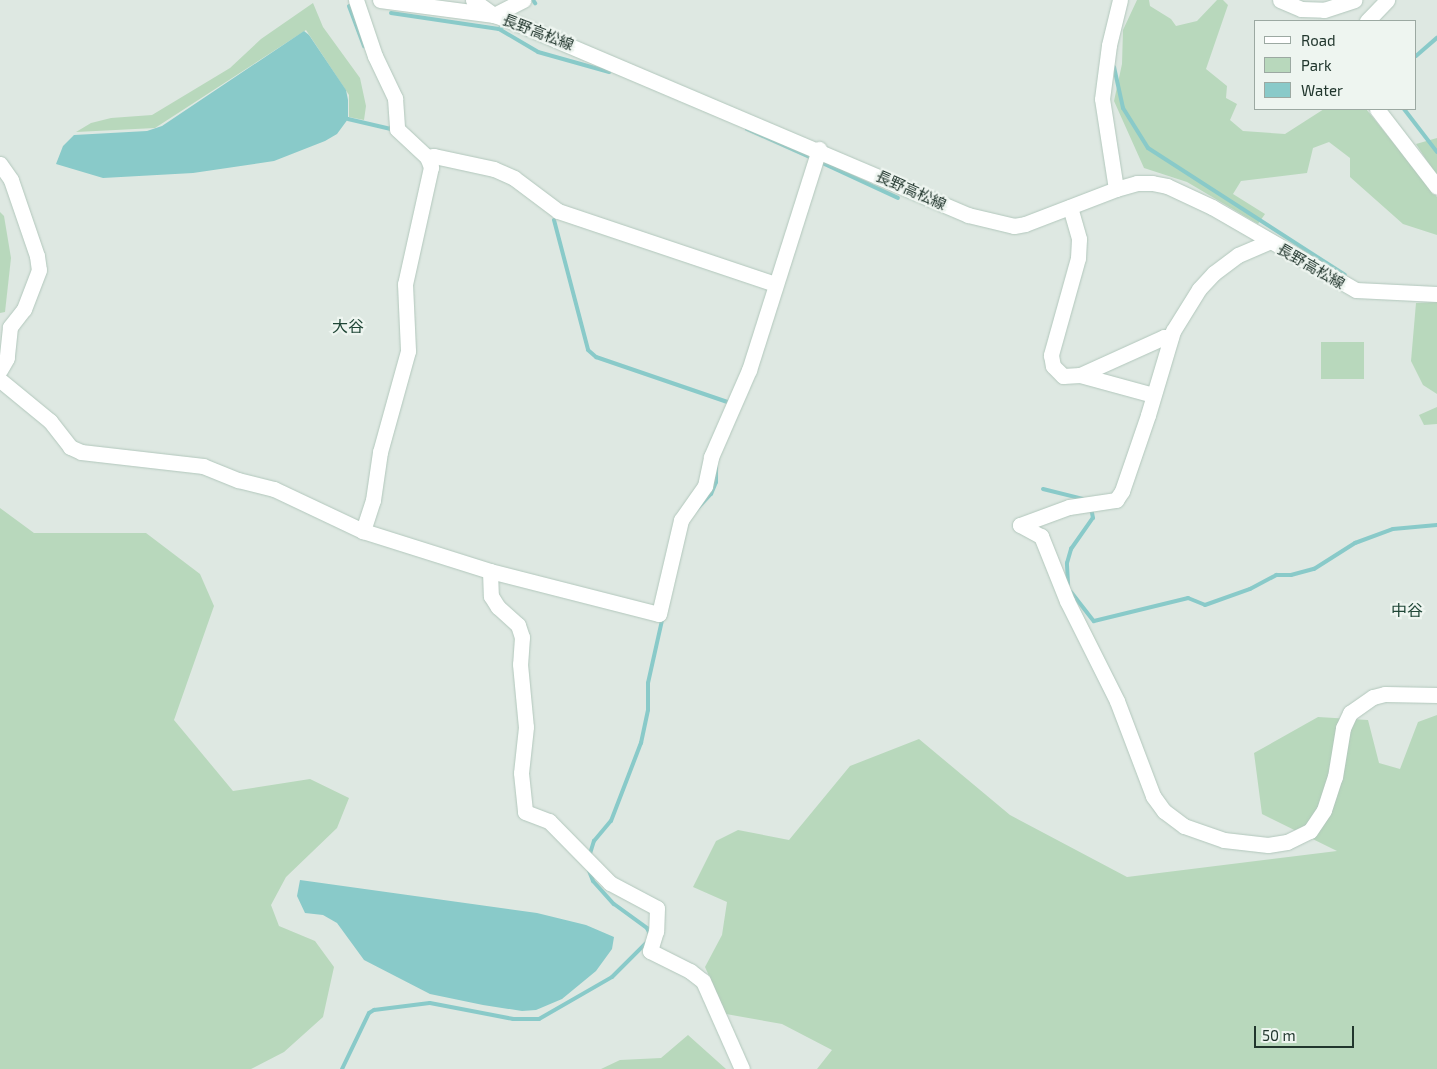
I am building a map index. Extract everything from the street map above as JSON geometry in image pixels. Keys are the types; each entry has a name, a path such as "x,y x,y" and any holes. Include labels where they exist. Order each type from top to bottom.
{"street":[{"path":"356,0 375,56 395,98 396,129 427,157 431,167 405,284 408,351 380,452 373,500 363,531"},
{"name":"長野高松線","path":"380,0 494,15 608,59 816,157 968,215 1014,226 1137,183 1167,186 1212,207 1269,242 1356,290 1437,294"},
{"path":"473,0 494,15 523,0"},
{"path":"1116,190 1102,99 1109,45 1120,0"},
{"path":"1280,0 1301,9 1324,10 1354,0"},
{"path":"1368,20 1387,0"},
{"path":"1378,110 1437,187"},
{"path":"427,157 434,156 494,169 514,178 558,211 775,284"},
{"path":"0,380 50,421 70,447 81,452 204,466 238,480 274,489 363,531 490,570 659,614 681,520 704,486 711,457 749,370 816,157"},
{"path":"0,164 11,180 37,256 39,270 24,310 10,327 6,358 0,370"},
{"path":"1070,207 1079,239 1078,258 1052,355 1053,366 1063,376 1080,375 1153,395"},
{"path":"1269,242 1238,255 1214,273 1199,289 1171,337 1122,491 1116,500 1069,507 1020,525 1041,536 1068,601 1118,701 1153,796 1164,811 1184,826 1224,840 1268,844 1287,842 1310,832 1324,810 1335,777 1344,728 1350,713 1373,697 1385,694 1437,695"},
{"path":"1080,375 1164,337 1171,337"},
{"path":"490,570 491,596 498,607 518,625 522,637 520,664 526,727 521,773 525,812 549,821 610,883 657,908 656,931 650,951 690,971 703,981 742,1069"}],"green space":[{"path":"1137,0 1149,0 1150,6 1171,19 1176,26 1197,21 1217,0 1223,0 1228,5 1206,69 1227,86 1226,98 1237,104 1230,120 1243,131 1285,134 1322,110 1367,110 1437,197 1437,235 1403,224 1350,177 1350,158 1329,142 1313,148 1307,173 1241,181 1233,194 1265,214 1258,224 1187,182 1144,168 1114,101 1122,64 1123,30"},
{"path":"313,3 323,27 360,78 366,106 364,120 349,117 349,95 306,30 155,128 76,132 91,123 111,118 152,115 230,68 261,39"},
{"path":"1437,138 1437,176 1416,144"},
{"path":"0,212 4,216 11,258 5,312 0,313"},
{"path":"1437,302 1437,394 1423,385 1411,361 1416,303"},
{"path":"1321,342 1364,342 1364,379 1321,379"},
{"path":"1437,407 1437,424 1424,425 1419,415"},
{"path":"0,508 34,533 146,533 200,574 214,606 174,720 233,791 310,779 349,798 337,828 286,877 271,905 279,926 315,941 334,967 323,1017 284,1052 251,1069 0,1069"},
{"path":"1437,715 1437,1069 817,1069 832,1050 782,1024 726,1014 705,967 722,935 727,902 693,887 716,841 738,830 789,840 850,766 919,739 1010,815 1127,877 1337,851 1262,814 1254,753 1318,717 1368,720 1379,763 1400,769 1418,722"},
{"path":"688,1035 726,1069 601,1069 620,1060 661,1058"}],"water":[{"path":"304,31 309,35 346,90 348,100 348,119 337,134 325,141 274,161 193,173 103,178 56,164 63,146 74,135 147,131 162,126"},
{"path":"300,880 537,913 586,925 614,937 612,949 596,971 562,999 536,1010 522,1011 430,994 364,960 337,923 323,915 305,913 297,896"}],"waterway":[{"path":"349,6 364,46"},
{"path":"391,13 499,29 502,27"},
{"path":"499,29 538,52 609,72"},
{"path":"1417,55 1437,38"},
{"path":"1114,67 1123,108 1148,148 1345,275"},
{"path":"1405,110 1437,152"},
{"path":"348,119 391,129 391,127"},
{"path":"747,129 812,158"},
{"path":"818,161 898,198"},
{"path":"554,220 588,350 596,357 730,403"},
{"path":"694,512 711,494 716,482 716,465"},
{"path":"1043,489 1083,499"},
{"path":"1068,584 1067,563 1071,549 1093,518 1091,508"},
{"path":"1071,592 1094,621 1188,598 1205,605 1250,589 1276,575 1291,575 1314,569 1355,543 1393,529 1437,525"},
{"path":"589,857 594,841 611,821 641,743 648,710 648,683 663,616"},
{"path":"588,868 593,881 614,904 647,928 650,934"},
{"path":"342,1069 369,1013 374,1010 430,1003 513,1019 539,1019 612,977 646,943"}],"district":[{"name":"大谷","path":"348,326"},
{"name":"中谷","path":"1407,610"}]}
